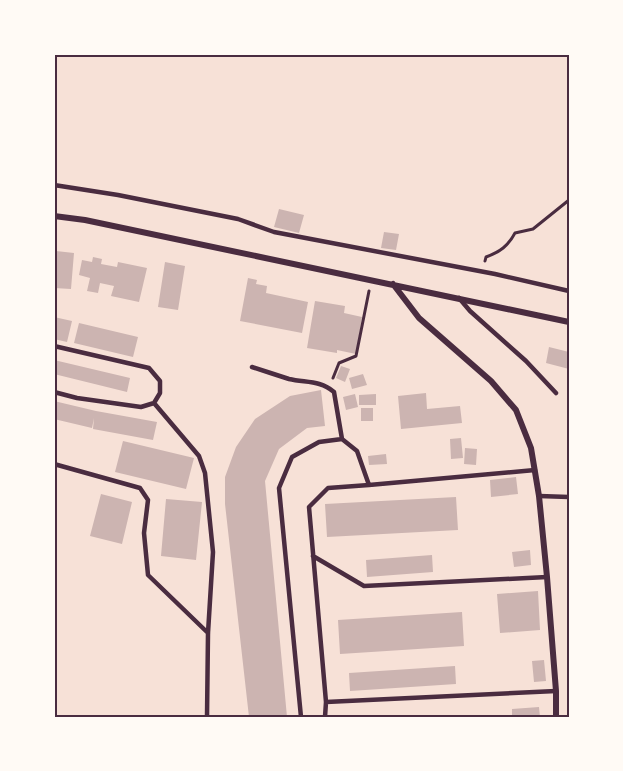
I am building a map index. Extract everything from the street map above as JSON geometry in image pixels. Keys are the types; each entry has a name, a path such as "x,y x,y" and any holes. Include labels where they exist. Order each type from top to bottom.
{"street":[{"path":"54,216 85,220 569,322"},
{"path":"393,284 419,318 491,381 516,410 531,448 539,496 547,577 556,717"}],"lane":[{"path":"54,185 238,219 274,232 569,291"},
{"path":"459,298 470,311 526,361 556,393"},
{"path":"54,345 149,368 160,381 160,393 154,403 141,407 77,398 54,392"},
{"path":"252,367 291,380 320,383 328,386 334,392 342,439 357,451 369,485"},
{"path":"154,403 199,456 205,473 213,552 208,633 207,717"},
{"path":"301,717 279,488 292,457 319,442 342,439"},
{"path":"54,464 140,488 148,500 144,533 147,575 208,633"},
{"path":"325,717 326,702 309,507 328,488 534,471"},
{"path":"539,496 569,497"},
{"path":"313,556 364,586 547,577"},
{"path":"326,702 556,691"}],"path":[{"path":"483,272 486,257 499,252 509,243 515,233 533,229 569,200"},
{"path":"334,392 333,378 339,363 356,356 372,280"}],"building":[{"path":"279,209 304,215 299,233 274,227"},
{"path":"384,232 399,234 396,250 381,248"},
{"path":"54,241 57,242 56,251 74,253 71,289 54,288"},
{"path":"93,257 102,259 101,264 117,267 118,262 147,268 139,302 111,296 114,286 100,283 98,293 87,291 90,278 79,275 82,260 92,262"},
{"path":"165,262 185,266 178,310 158,307"},
{"path":"248,278 257,280 256,284 267,286 266,293 308,302 302,333 240,321"},
{"path":"315,301 345,306 344,313 362,317 356,354 307,348"},
{"path":"54,317 72,321 67,342 54,339"},
{"path":"79,323 138,337 133,357 74,343"},
{"path":"549,347 569,352 569,369 546,363"},
{"path":"54,360 130,378 127,392 54,374"},
{"path":"341,366 350,369 345,382 336,378"},
{"path":"363,374 367,385 352,389 349,378"},
{"path":"321,390 325,426 307,428 279,449 265,481 287,717 249,717 225,504 225,477 236,447 255,419 290,396"},
{"path":"426,393 427,409 460,406 462,423 401,429 398,396"},
{"path":"355,394 358,407 346,410 343,397"},
{"path":"376,394 376,405 359,405 359,395"},
{"path":"54,401 157,422 153,440 93,429 94,418 92,428 54,419"},
{"path":"361,408 373,408 373,421 361,421"},
{"path":"461,438 463,458 451,459 450,439"},
{"path":"123,441 194,458 186,489 115,472"},
{"path":"465,448 477,449 476,465 464,464"},
{"path":"386,454 387,464 369,465 368,456"},
{"path":"516,477 518,494 491,497 490,480"},
{"path":"101,494 132,502 122,544 90,536"},
{"path":"456,497 458,530 327,537 325,504"},
{"path":"166,499 202,502 196,560 161,556"},
{"path":"530,550 531,565 514,567 512,552"},
{"path":"432,555 433,572 367,577 366,560"},
{"path":"538,591 540,630 500,633 497,594"},
{"path":"462,612 464,646 340,654 338,620"},
{"path":"544,660 546,681 534,682 532,661"},
{"path":"455,666 456,684 350,691 349,673"},
{"path":"539,707 540,717 512,717 512,709"}]}
